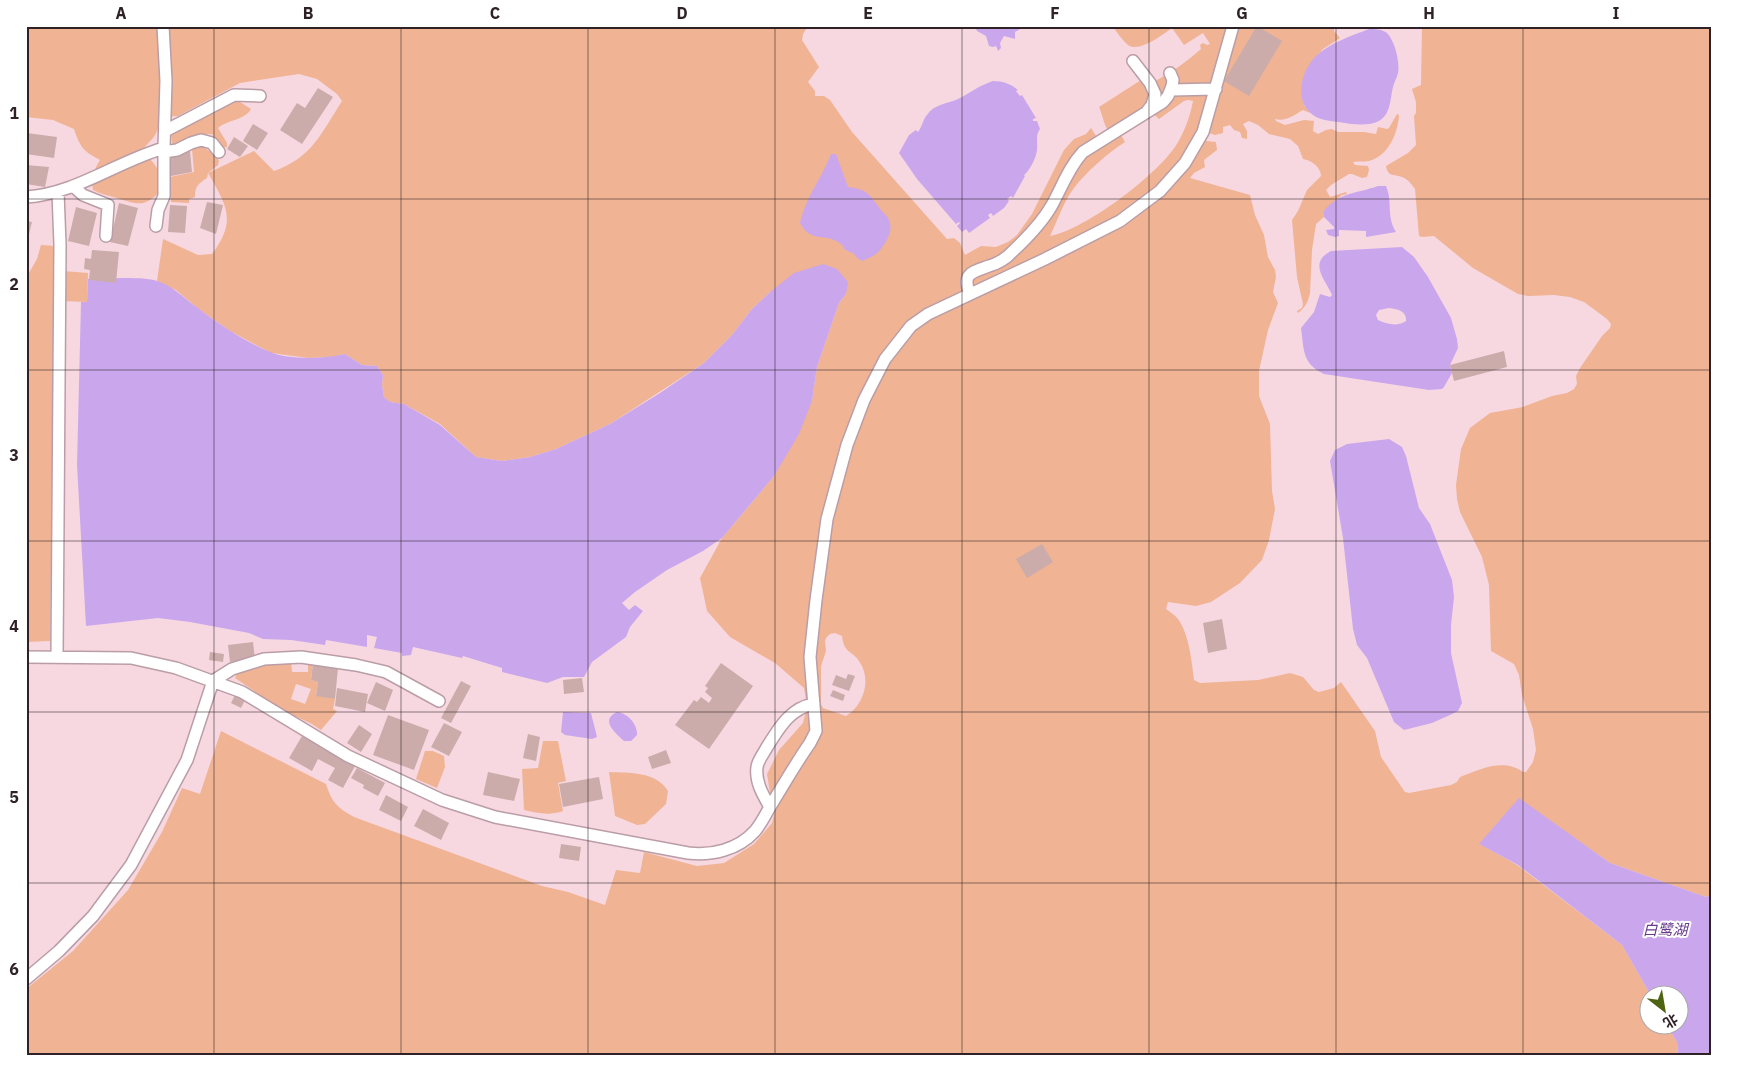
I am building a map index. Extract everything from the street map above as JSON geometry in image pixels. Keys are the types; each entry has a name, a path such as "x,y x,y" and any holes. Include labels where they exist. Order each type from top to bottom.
{"street":[{"path":"156,226 158,210 164,196 166,81 163,26"},
{"path":"26,656 132,658 176,668 213,680 242,692 348,756 442,800 495,817 700,854 724,850 747,838 770,807 810,744 816,731 810,657 827,519 846,445 864,400 885,359 911,326 928,314 1045,260 1120,221 1160,191 1185,163 1203,132 1233,26"},
{"path":"1133,60 1150,83 1155,94 1152,105 1147,112"},
{"path":"970,294 967,282 968,277 972,273 992,266 1010,255 1027,237 1051,207 1076,159 1083,152 1163,102 1171,90 1173,80 1170,73"},
{"path":"1171,90 1216,89"},
{"path":"165,131 234,95 260,96"},
{"path":"26,197 58,192 130,160 164,150 177,150 201,140 212,144 219,152"},
{"path":"73,186 82,195 108,205 106,236"},
{"path":"57,656 60,255 58,192"},
{"path":"59,208 62,202 70,196 82,195"},
{"path":"26,979 59,951 93,916 131,865 188,760 213,680 232,669 264,659 301,657 356,664 386,672 438,701"},
{"path":"770,807 759,786 757,766 780,726 802,707 814,704"}],"shaded area":[{"path":"26,26 808,26 802,40 819,67 808,82 815,91 815,96 824,96 830,100 852,132 947,239 954,238 960,243 965,255 981,246 996,247 1008,242 1017,235 1032,214 1064,150 1074,139 1086,134 1091,128 1103,147 1121,135 1125,142 1110,153 1079,182 1065,202 1050,236 1065,231 1100,213 1152,173 1175,147 1186,125 1193,101 1184,101 1159,119 1151,112 1109,132 1099,107 1141,80 1146,86 1161,78 1201,49 1200,45 1203,43 1210,44 1203,33 1184,45 1172,28 1144,45 1133,47 1126,43 1112,26 1334,26 1334,31 1340,38 1323,49 1316,57 1304,105 1310,113 1303,110 1286,119 1275,119 1276,121 1285,125 1304,120 1314,121 1313,131 1318,134 1332,129 1338,132 1376,134 1378,127 1389,128 1397,114 1399,115 1397,129 1387,149 1369,161 1353,162 1355,165 1368,166 1367,177 1362,178 1349,174 1326,190 1330,197 1346,192 1347,194 1342,195 1323,212 1324,217 1316,224 1312,250 1310,293 1306,304 1298,313 1297,311 1302,308 1303,304 1297,277 1292,220 1307,190 1321,176 1317,167 1312,162 1303,159 1298,146 1290,139 1269,134 1258,125 1249,121 1243,124 1247,131 1247,139 1242,138 1240,132 1234,130 1230,125 1223,127 1223,133 1215,135 1209,133 1206,141 1216,142 1217,150 1204,160 1205,167 1194,173 1190,178 1250,195 1255,215 1264,235 1268,257 1275,270 1276,277 1273,292 1278,303 1268,330 1259,371 1259,396 1270,424 1272,491 1275,509 1269,540 1262,560 1240,583 1211,602 1196,606 1168,602 1166,609 1182,625 1189,648 1194,680 1200,683 1258,680 1290,673 1303,677 1314,690 1319,692 1334,688 1341,682 1375,731 1381,757 1405,792 1409,793 1451,785 1457,782 1460,777 1492,766 1508,766 1526,772 1533,762 1536,750 1533,729 1522,695 1519,675 1514,664 1491,651 1489,585 1482,557 1460,512 1457,499 1456,485 1461,449 1470,428 1490,413 1523,407 1574,389 1577,384 1576,376 1580,368 1611,324 1584,302 1570,297 1518,294 1473,268 1434,236 1419,236 1415,189 1404,178 1390,174 1386,166 1408,153 1416,145 1414,116 1416,113 1416,102 1412,89 1421,85 1422,26 1711,26 1711,895 1706,897 1610,863 1519,799 1480,844 1517,865 1622,945 1644,984 1640,984 1640,1034 1672,1034 1677,1042 1678,1056 26,1056 26,989 73,951 128,890 162,832 182,788 200,794 221,731 326,784 336,804 354,817 542,886 568,892 605,905 616,870 640,873 644,852 697,866 724,863 754,844 772,823 776,808 770,793 767,774 779,750 803,723 807,707 804,688 775,663 730,637 707,611 700,578 722,538 774,476 812,401 817,367 839,303 846,294 770,292 752,309 732,335 704,363 610,424 556,449 530,457 502,461 476,457 440,424 404,404 390,402 384,397 383,375 377,366 362,365 345,354 332,357 308,358 271,353 230,331 176,290 157,281 163,239 198,255 212,254 225,232 227,223 224,204 208,173 254,151 274,171 287,166 307,151 322,133 342,101 337,94 317,79 299,74 240,83 178,116 160,117 156,133 142,152 156,167 164,187 143,203 105,195 93,190 92,182 100,160 83,148 74,129 53,120 26,117","holes":["835,633 842,636 846,649 859,661 865,676 864,691 861,699 846,716 823,708 821,704 821,666 826,651 826,638 830,634"]},
{"path":"235,102 240,102 251,109 240,118 218,128 227,143 227,147 222,148 212,134 201,135 191,139 173,150 171,133"},
{"path":"199,144 215,155 219,161 218,165 201,182 196,190 195,197 189,199 189,203 171,202 170,177 194,172 192,149"},
{"path":"41,245 55,246 50,641 26,642 26,278 37,259"},
{"path":"63,271 88,273 87,302 62,301"},
{"path":"280,660 313,662 311,680 318,682 316,695 335,699 333,709 337,711 321,730 282,710 235,678 241,669","holes":["291,662 308,662 308,672 292,672","296,684 311,689 305,704 291,699"]},
{"path":"543,741 558,741 566,781 558,783 563,811 558,813 543,814 524,810 522,769 538,768"},
{"path":"425,751 433,751 444,756 445,767 437,788 416,779"},
{"path":"609,772 641,774 657,780 668,791 666,804 645,824 637,825 615,816"}],"water":[{"path":"1025,26 1015,32 1015,39 1004,36 1000,43 1001,48 998,51 996,46 989,46 986,36 977,31 975,27"},
{"path":"1369,29 1381,30 1387,33 1395,46 1398,58 1398,73 1386,114 1379,121 1364,124 1329,121 1316,117 1304,104 1302,97 1301,88 1310,64 1321,52 1340,40"},
{"path":"993,81 1007,83 1018,90 1016,91 1020,96 1022,95 1036,118 1033,121 1037,121 1040,129 1037,137 1036,153 1013,198 1011,196 1007,199 1009,201 1004,208 993,216 991,213 988,215 990,218 969,233 966,229 962,232 957,226 960,223 956,224 917,179 899,153 909,135 916,130 918,132 930,111"},
{"path":"831,154 836,154 848,187 868,194 887,216 891,227 889,236 882,248 876,254 862,261 835,241 809,233 800,223 810,195"},
{"path":"1378,186 1386,186 1391,220 1396,232 1366,237 1366,231 1339,230 1339,236 1328,235 1326,230 1334,229 1324,217 1323,212 1329,205 1348,194"},
{"path":"1402,247 1414,257 1428,277 1451,318 1457,339 1458,348 1450,365 1452,373 1442,389 1429,390 1324,374 1312,366 1305,355 1301,328 1314,312 1320,294 1330,297 1332,295 1320,272 1319,266 1324,256 1331,251","holes":["1389,308 1403,313 1406,321 1392,324 1378,320 1376,315 1379,310"]},
{"path":"823,264 837,269 848,282 846,294 839,303 817,367 812,401 799,434 774,476 722,538 703,551 667,570 622,603 629,610 635,605 643,611 630,627 626,637 592,662 584,677 563,677 547,683 502,672 502,668 463,656 462,658 413,647 411,655 402,656 402,653 374,648 377,637 367,635 367,647 326,640 325,645 291,640 263,639 249,633 158,618 86,626 77,465 81,302 87,302 88,279 133,278 150,279 163,283 232,332 278,355 307,358 345,354 362,365 377,366 383,375 384,397 390,402 404,404 440,425 476,457 502,461 530,457 556,449 610,424 704,363 732,335 752,309 794,273"},
{"path":"1389,439 1402,447 1419,508 1430,524 1452,580 1454,597 1451,653 1462,703 1458,711 1450,715 1432,723 1404,730 1394,722 1367,658 1357,645 1353,629 1343,538 1330,461 1335,450 1347,444"},
{"path":"563,712 591,713 597,737 592,739 565,735 561,732"},
{"path":"617,712 628,717 636,727 637,735 631,741 624,741 610,726 609,722 612,715"},
{"name":"白鹭湖","path":"1519,798 1610,863 1706,897 1711,895 1711,1056 1678,1056 1677,1042 1672,1034 1690,1034 1690,984 1644,984 1622,945 1518,865 1479,844"}],"building":[{"path":"1257,26 1282,41 1249,96 1224,81"},
{"path":"318,88 333,97 302,144 280,130 297,103 305,108"},
{"path":"253,124 268,133 257,150 243,141"},
{"path":"27,133 57,137 54,158 26,154"},
{"path":"234,137 248,146 240,157 227,149"},
{"path":"190,151 192,172 171,176 169,154"},
{"path":"26,165 49,167 45,187 26,184"},
{"path":"207,202 223,205 216,234 200,228"},
{"path":"119,203 138,208 128,246 110,242"},
{"path":"170,205 187,206 185,233 168,232"},
{"path":"76,207 97,213 89,246 68,241"},
{"path":"26,221 32,222 27,242 26,242"},
{"path":"92,250 119,252 116,283 89,280 90,270 84,269 85,258 91,259"},
{"path":"1504,351 1507,367 1454,381 1450,365"},
{"path":"1042,544 1053,562 1027,578 1016,559"},
{"path":"1222,619 1227,649 1208,653 1203,623"},
{"path":"253,642 255,659 230,662 228,645"},
{"path":"210,652 224,654 223,662 209,660"},
{"path":"313,663 338,668 335,699 316,696 318,682 311,680"},
{"path":"721,663 753,686 709,749 675,725 694,700 697,702 701,697 709,703 712,698 705,692 708,688 705,686"},
{"path":"848,674 855,676 849,691 832,685 836,675 846,679"},
{"path":"582,678 584,692 564,694 563,680"},
{"path":"461,681 471,686 451,723 441,718"},
{"path":"376,682 393,690 385,711 367,703"},
{"path":"337,688 368,694 365,712 335,706"},
{"path":"833,690 845,695 843,701 830,696"},
{"path":"235,695 245,700 241,708 231,703"},
{"path":"388,715 429,730 414,770 373,755"},
{"path":"444,723 462,732 449,756 431,747"},
{"path":"359,725 372,734 361,752 347,743"},
{"path":"528,734 540,737 536,761 523,758"},
{"path":"302,736 355,766 343,788 328,780 335,768 318,759 312,771 289,758"},
{"path":"666,750 671,763 652,769 648,757"},
{"path":"357,768 385,783 378,796 363,788 364,785 351,778"},
{"path":"488,772 520,779 514,801 483,795"},
{"path":"599,777 603,799 563,807 559,784"},
{"path":"386,795 408,807 401,821 379,810"},
{"path":"423,809 449,823 441,840 414,826"},
{"path":"561,844 581,847 579,861 559,858"}]}
